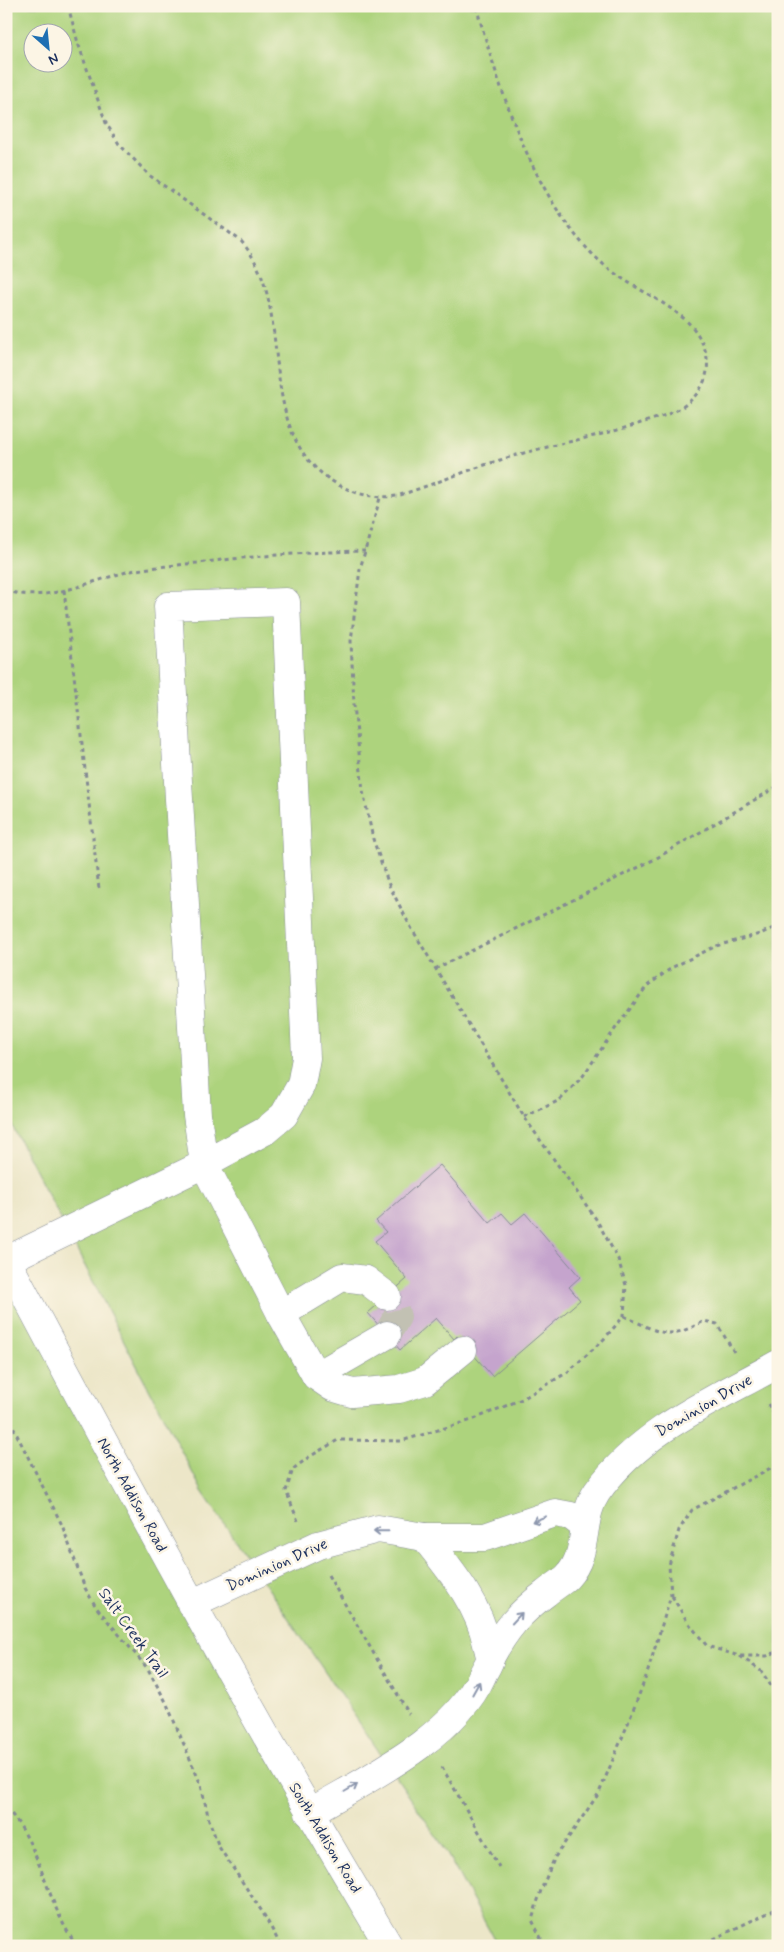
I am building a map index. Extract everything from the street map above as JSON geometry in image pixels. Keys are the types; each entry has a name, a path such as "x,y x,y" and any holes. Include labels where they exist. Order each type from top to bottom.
{"street":[{"path":"7,1259 204,1164 265,1131 284,1115 301,1085 306,1058 286,602 168,606 196,1115 204,1164 281,1314 316,1376 332,1387 352,1393 398,1389 425,1382 463,1350"},
{"name":"North Addison Road","path":"7,1259 83,1405 262,1730"},
{"path":"281,1314 342,1277 366,1280 388,1296"},
{"path":"316,1376 387,1336"},
{"name":"Dominion Drive","path":"309,1812 425,1742 456,1715 476,1690 503,1634 519,1615 568,1577 579,1559 583,1545 584,1526 596,1494 623,1462 662,1428 778,1364"},
{"name":"Dominion Drive","path":"191,1604 318,1545 378,1529 424,1537 485,1537 555,1513 570,1516 584,1526"},
{"path":"424,1537 447,1566 476,1610 485,1635 490,1658"},
{"name":"South Addison Road","path":"262,1730 389,1946"}],"path":[{"path":"68,6 78,43 106,123 118,144 149,175 242,241 252,253 260,272 271,315 284,409 292,434 304,453 313,466 343,488 364,496 380,498 404,494 512,456 606,434 666,416 690,401 700,390 709,366 706,349 697,333 686,320 625,282 602,264 583,244 563,218 536,170 513,120 476,6"},
{"path":"380,498 360,569 351,641 354,705 363,791 373,839 389,885 436,969 524,1117 560,1100 583,1076 647,986 674,967 716,946 760,934 778,926"},
{"path":"6,590 13,593 38,595 64,590 136,570 248,557 365,551"},
{"path":"64,590 99,889"},
{"path":"436,969 654,860 778,786"},
{"path":"624,1316 662,1334 686,1331 704,1321 717,1324 736,1353"},
{"path":"768,1403 778,1421"},
{"name":"Salt Creek Trail","path":"6,1413 62,1525 89,1595 96,1607 148,1669 166,1702 201,1785 209,1820 219,1847 263,1913 281,1946"},
{"path":"545,1946 532,1920 541,1890 555,1857 599,1793 627,1726 671,1595 669,1565 679,1530 692,1510 778,1464"},
{"path":"328,1575 409,1714"},
{"path":"671,1595 687,1621 707,1646 739,1656 767,1656 778,1651"},
{"path":"739,1656 760,1672 778,1696"},
{"path":"439,1762 499,1867"},
{"path":"6,1808 18,1820 38,1862 61,1919 76,1946"},
{"path":"699,1946 778,1908"}],"green space":[{"path":"6,6 778,6 778,1946 498,1946 441,1843 202,1491 6,1114"},
{"path":"6,1248 389,1946 6,1946"}],"building":[{"path":"440,1165 490,1223 502,1213 512,1224 525,1213 580,1277 569,1287 580,1300 492,1376 457,1336 454,1339 436,1318 400,1350 368,1313 407,1279 375,1241 386,1232 376,1221"}],"tunnel":[{"path":"387,1296 393,1303 397,1317 387,1335"}]}
